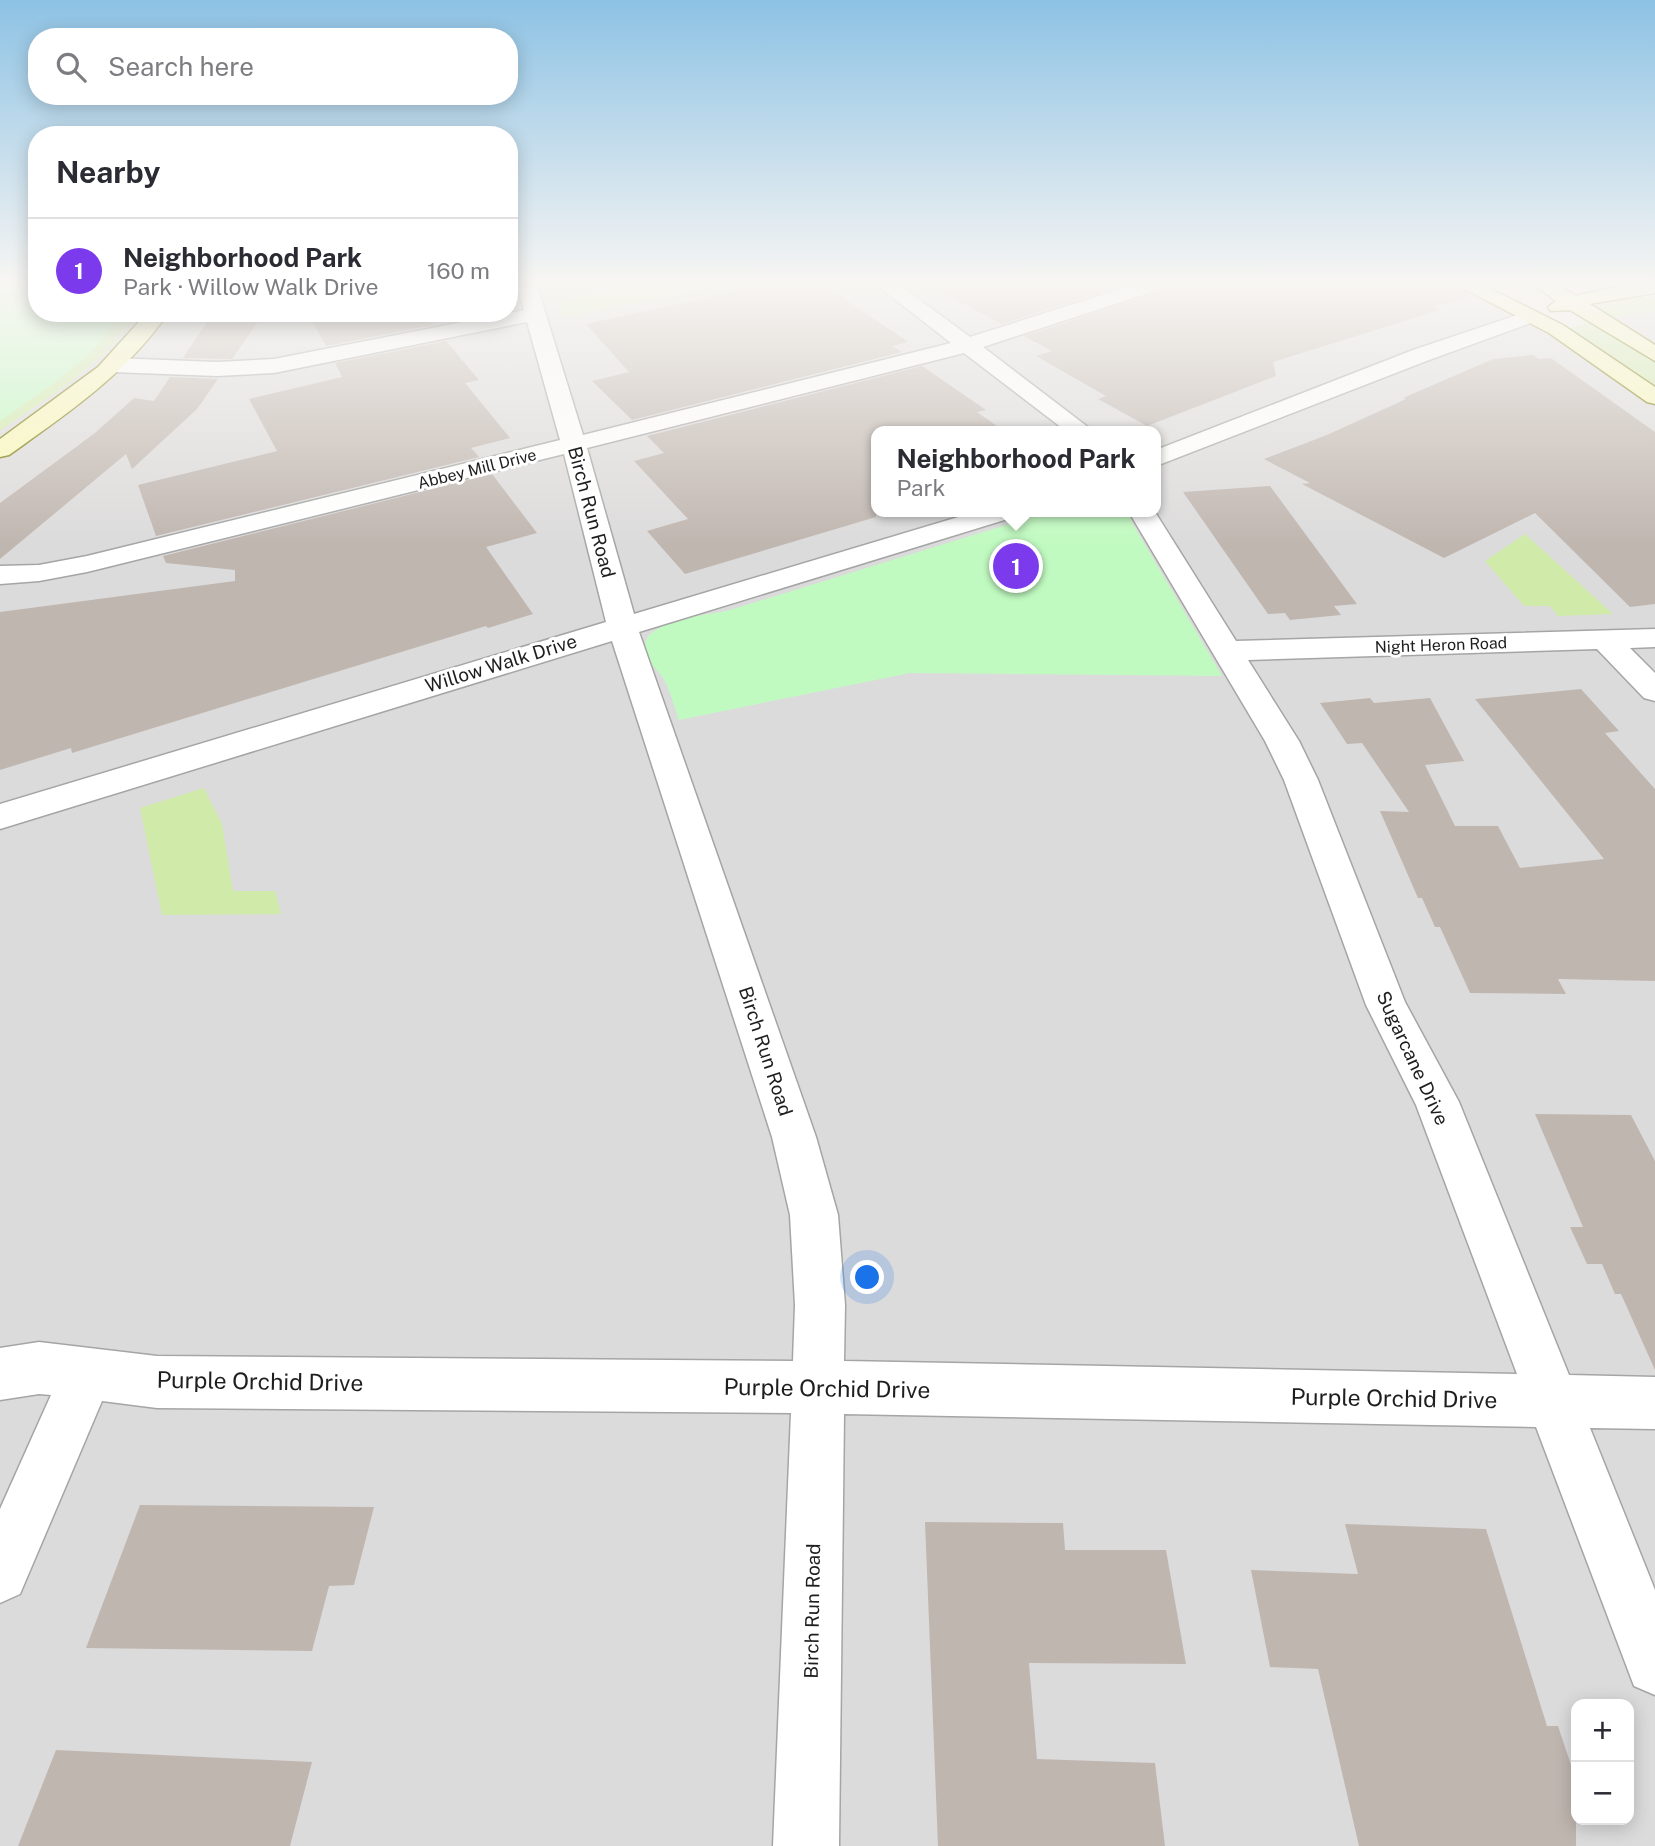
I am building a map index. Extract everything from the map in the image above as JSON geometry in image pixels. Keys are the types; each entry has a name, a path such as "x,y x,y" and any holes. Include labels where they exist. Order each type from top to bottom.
{"street":[{"path":"0,450 103,372"},
{"name":"Birch Run Road","path":"552,372 622,626 806,1175 818,1259 806,1846"},
{"name":"Abbey Mill Drive","path":"0,575 39,573 88,564 860,372"},
{"path":"1003,372 1074,426"},
{"path":"1161,457 1377,372"},
{"path":"1617,372 1655,397"},
{"name":"Willow Walk Drive","path":"0,817 985,517"},
{"name":"Sugarcane Drive","path":"1145,517 1282,741 1301,780 1386,1005 1433,1092 1655,1665"},
{"name":"Night Heron Road","path":"1227,651 1655,638"},
{"path":"1605,640 1655,691"},
{"name":"Purple Orchid Drive","path":"0,1374 38,1368 157,1382 817,1387 1655,1403"},
{"path":"0,1574 88,1373"}],"shaded area":[{"path":"0,372 1655,372 1655,1846 0,1846"}],"green space":[{"path":"0,372 82,372 56,392 0,431"},
{"path":"0,372 68,372 50,386 0,421"},
{"path":"1626,372 1655,372 1655,392"},
{"path":"1032,517 1132,517 1131,521 1222,676 910,673 679,720 666,683 647,657 645,644 648,636 677,620 730,610"},
{"path":"1525,534 1613,614 1558,616 1550,606 1524,606 1485,561"},
{"path":"204,788 222,824 233,891 275,891 281,914 162,915 140,808"}],"building":[{"path":"340,372 472,372 479,380 465,383 510,438 471,448 479,457 156,536 138,485 277,451 249,399 342,377"},
{"path":"628,372 822,372 632,420 592,381"},
{"path":"898,372 931,372 986,410 977,412 997,426 871,426 871,517 876,517 685,574 647,531 688,519 634,461 664,453 647,436"},
{"path":"1064,372 1275,372 1276,376 1147,426 1098,399 1106,396"},
{"path":"1463,372 1571,372 1655,432 1655,604 1630,607 1535,513 1444,558 1302,484 1310,483 1264,459 1327,435 1406,399 1403,398"},
{"path":"170,377 218,379 197,409 132,469 126,454 0,559 0,503 95,433 134,398 154,401"},
{"path":"492,474 537,533 486,547 533,614 72,753 71,748 0,770 0,612 235,581 235,570 166,563 163,556"},
{"path":"1270,486 1357,604 1334,606 1341,615 1290,620 1285,613 1268,614 1183,492"},
{"path":"1581,689 1619,731 1605,733 1655,789 1655,981 1558,979 1566,994 1470,993 1440,927 1435,927 1422,898 1418,898 1380,811 1409,812 1362,743 1347,744 1320,703 1370,698 1374,703 1430,698 1464,761 1425,765 1455,826 1498,826 1520,868 1604,859 1475,699"},
{"path":"1535,1114 1631,1115 1655,1161 1655,1370 1621,1294 1615,1294 1602,1264 1587,1264 1570,1227 1583,1227"},
{"path":"140,1505 374,1507 354,1585 329,1586 312,1651 86,1648"},
{"path":"925,1522 1063,1523 1065,1550 1166,1550 1186,1664 1029,1663 1037,1759 1155,1763 1165,1846 938,1846"},
{"path":"1345,1524 1486,1529 1547,1726 1558,1726 1571,1765 1571,1825 1576,1825 1576,1846 1359,1846 1318,1669 1270,1667 1251,1570 1358,1574"},
{"path":"56,1750 312,1762 290,1846 18,1846"}],"place":[{"name":"Neighborhood Park","path":"1016,566"}]}
